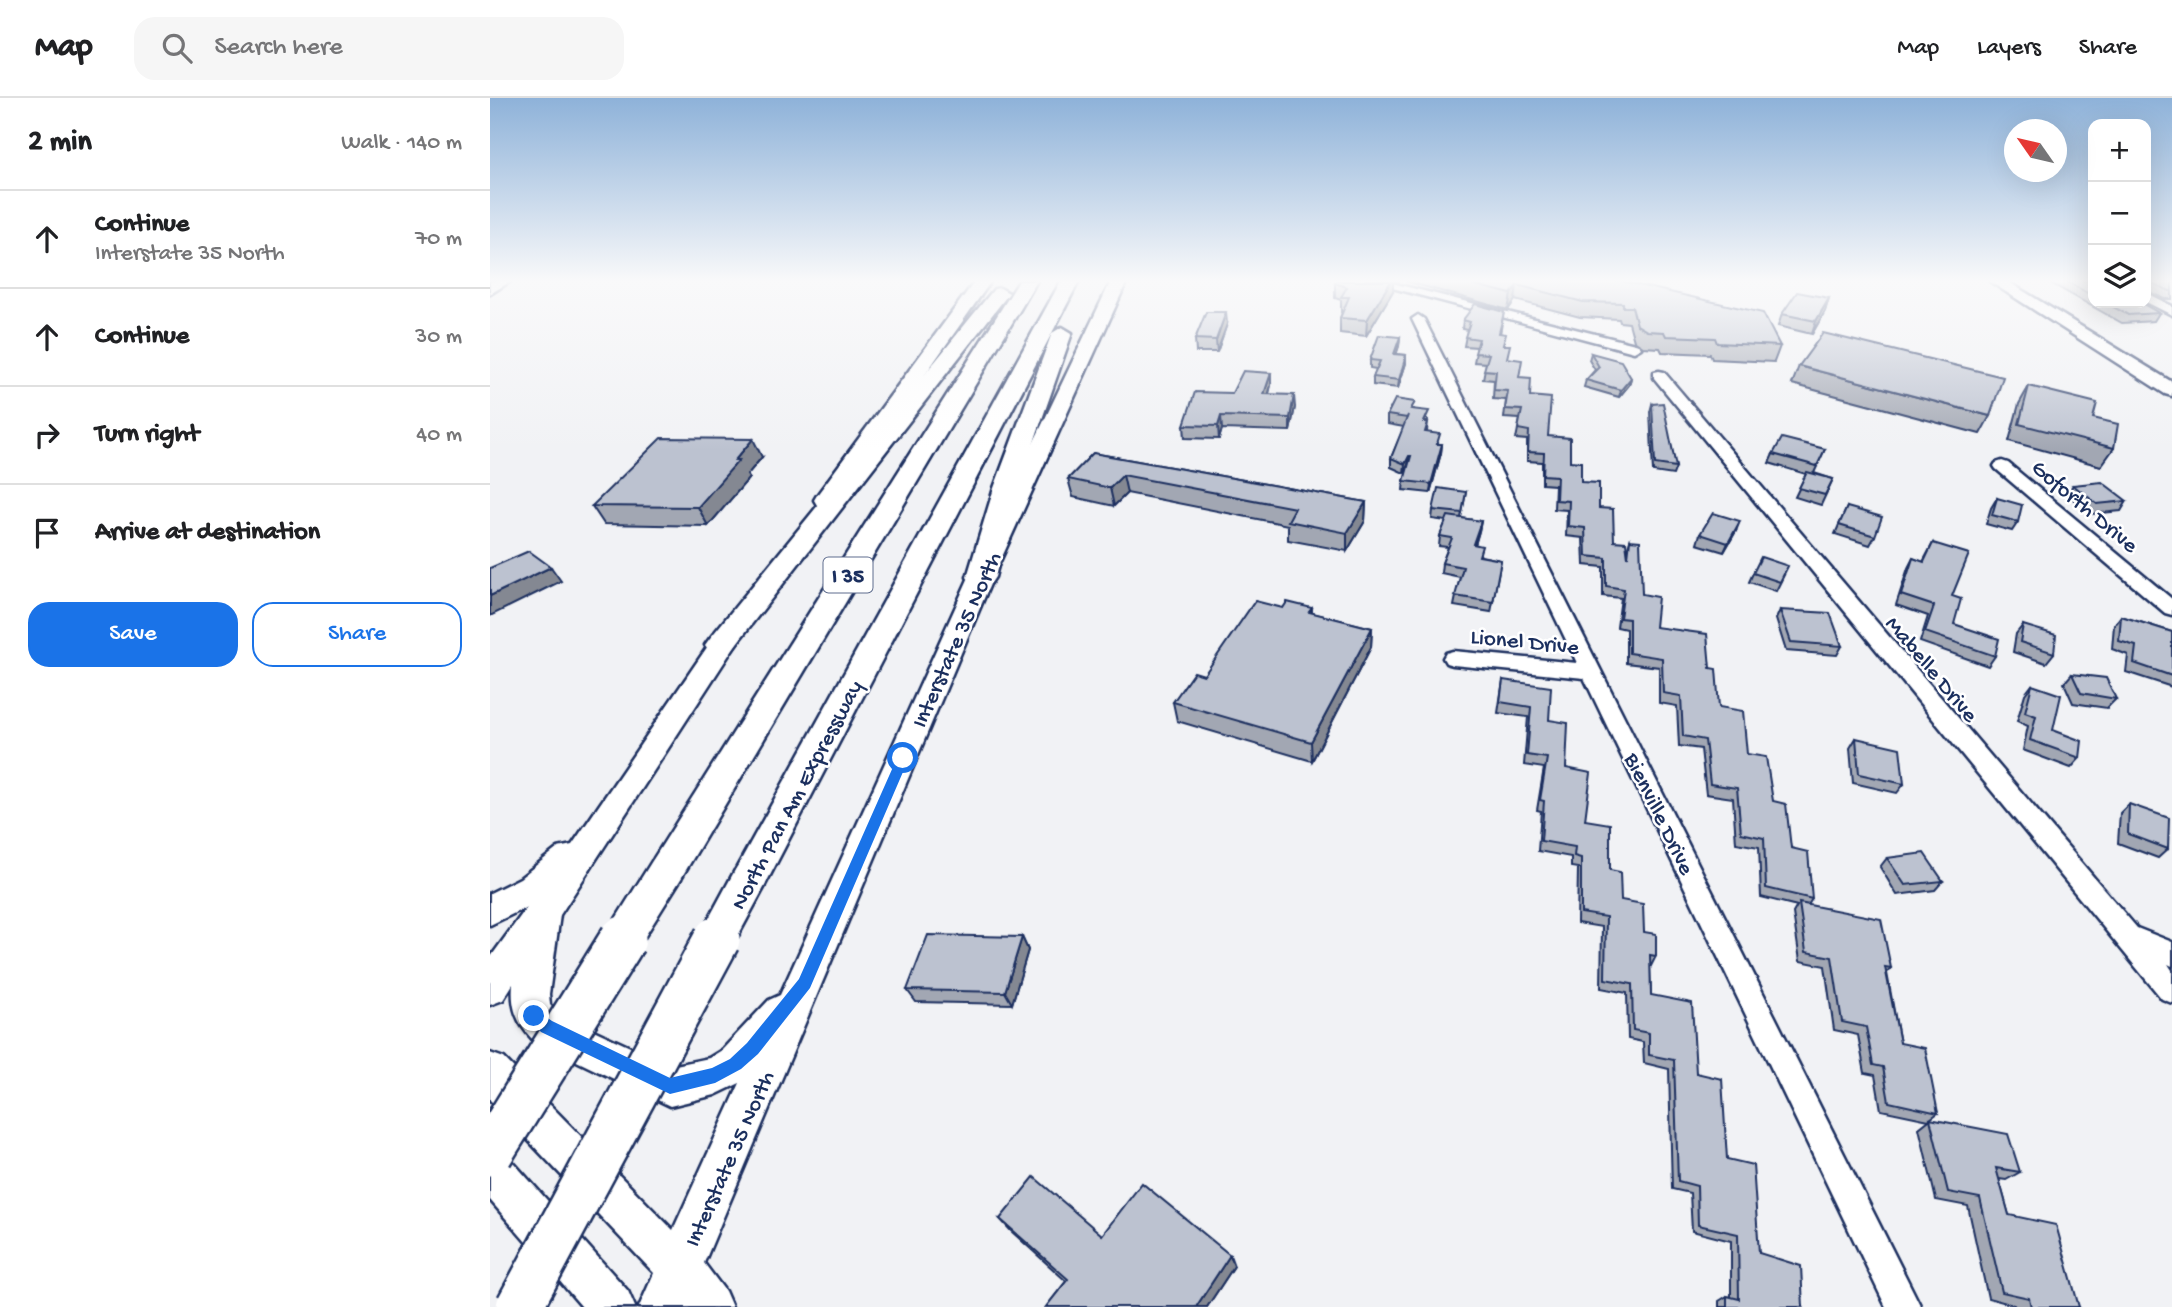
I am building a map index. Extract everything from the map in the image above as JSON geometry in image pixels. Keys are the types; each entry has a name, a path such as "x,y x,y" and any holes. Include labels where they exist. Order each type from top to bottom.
{"highway":[{"path":"720,645 964,337"},
{"name":"I 35","path":"490,1153 993,337"},
{"name":"North Pan Am Expressway","path":"519,1307 1040,337"},
{"path":"981,577 1006,488 1048,366 1061,337"}],"main road":[{"path":"490,988 598,833 720,645 942,337"},
{"name":"Interstate 35 North","path":"671,1288 981,577 1093,337"},
{"path":"2088,337 2172,390"},
{"path":"490,910 532,888 563,865 598,833"},
{"path":"546,907 533,981 531,1001 534,1016 546,1027 670,1086 715,1076 736,1064 752,1049 805,983"},
{"path":"490,1072 671,1288 709,1307"},
{"path":"490,1168 612,1307"}],"street":[{"name":"Bienville Drive","path":"1427,337 1904,1307"},
{"path":"1593,337 1634,348"},
{"name":"Mabelle Drive","path":"1658,375 1860,620 2172,990"},
{"name":"Goforth Drive","path":"2001,466 2172,608"},
{"name":"Lionel Drive","path":"1453,657 1592,672"},
{"path":"2127,936 2172,954"}],"building":[{"path":"1196,337 1217,337 1216,340"},
{"path":"1378,337 1400,337 1394,354 1406,355 1399,380 1373,377 1380,361 1370,360"},
{"path":"1468,337 1505,337 1503,345 1510,345 1507,358 1522,360 1519,377 1531,378 1530,396 1551,398 1548,436 1570,438 1570,461 1581,462 1581,482 1599,483 1599,508 1613,509 1614,541 1626,542 1628,557 1630,540 1640,541 1642,594 1658,597 1655,627 1707,634 1710,668 1716,669 1719,707 1743,711 1747,754 1766,757 1773,801 1786,804 1791,848 1808,852 1812,899 1766,888 1764,838 1741,833 1737,788 1710,784 1705,740 1683,736 1681,696 1663,693 1662,658 1629,653 1629,619 1620,618 1624,589 1606,586 1606,558 1586,556 1585,528 1568,526 1569,501 1556,500 1557,476 1543,475 1544,453 1528,452 1529,431 1518,429 1522,410 1505,409 1508,391 1494,390 1496,371 1484,370 1489,354 1475,353 1479,339"},
{"path":"1701,337 1776,337 1780,346 1717,343 1715,338"},
{"path":"1820,337 1841,337 2003,377 1990,416 1799,366"},
{"path":"1591,353 1621,361 1631,378 1621,390 1586,380 1599,367"},
{"path":"1243,371 1271,373 1264,394 1294,395 1290,418 1221,416 1218,426 1184,425 1195,392 1232,393"},
{"path":"2029,386 2097,403 2093,418 2118,424 2114,448 2019,424"},
{"path":"1395,399 1415,402 1411,409 1429,411 1424,422 1428,422 1425,432 1440,434 1437,444 1442,444 1431,484 1404,481 1411,456 1405,464 1391,458 1407,418 1387,415"},
{"path":"1663,403 1676,467 1655,464 1652,404"},
{"path":"661,438 753,439 735,460 739,460 698,507 592,506"},
{"path":"1782,438 1825,449 1817,466 1773,454"},
{"path":"1093,453 1366,502 1347,533 1288,521 1295,508 1123,475 1110,488 1068,479"},
{"path":"1807,472 1833,479 1825,495 1799,488"},
{"path":"2102,482 2127,501 2097,504 2073,485"},
{"path":"1438,488 1466,492 1462,513 1433,510"},
{"path":"1997,498 2022,505 2018,522 1992,515"},
{"path":"1847,507 1882,517 1875,536 1839,525"},
{"path":"1713,513 1740,521 1728,543 1700,534"},
{"path":"1448,516 1481,521 1473,544 1482,546 1479,556 1501,560 1493,602 1455,596 1463,567 1442,563 1452,538 1440,536"},
{"path":"1933,543 1969,554 1952,596 1961,599 1954,624 1999,639 1995,656 1925,632 1934,606 1901,595 1913,558 1924,562"},
{"path":"529,551 551,567 490,596 490,568"},
{"path":"1761,557 1788,566 1780,582 1753,573"},
{"path":"1255,601 1283,608 1287,602 1312,608 1309,612 1372,628 1311,742 1173,702 1194,672 1204,675"},
{"path":"1780,610 1830,613 1842,646 1791,642"},
{"path":"2121,616 2172,632 2172,676 2134,663 2136,646 2119,641"},
{"path":"2023,625 2056,635 2054,653 2020,642"},
{"path":"2072,674 2106,678 2116,699 2081,693"},
{"path":"1503,680 1551,687 1549,720 1568,723 1566,768 1591,773 1585,820 1610,824 1610,870 1620,872 1621,900 1643,904 1644,932 1656,934 1656,956 1650,955 1651,995 1692,1003 1696,1073 1722,1079 1727,1159 1753,1165 1759,1253 1801,1266 1803,1307 1727,1307 1727,1296 1739,1299 1738,1234 1698,1225 1697,1186 1678,1181 1674,1060 1649,1055 1649,1033 1633,1030 1632,984 1605,979 1606,917 1581,913 1581,858 1574,856 1575,847 1541,841 1544,801 1540,800 1547,758 1527,755 1531,707 1500,702"},
{"path":"2032,685 2061,695 2053,730 2082,741 2080,758 2030,740 2036,716 2025,712"},
{"path":"1856,738 1900,748 1904,784 1859,774"},
{"path":"2129,804 2169,818 2168,849 2128,834"},
{"path":"1924,853 1943,881 1905,885 1887,858"},
{"path":"1799,903 1881,919 1891,968 1885,967 1900,1043 1925,1048 1938,1113 1889,1102 1883,1067 1873,1065 1866,1027 1842,1022 1832,957 1806,952"},
{"path":"928,935 1022,937 1005,992 907,990"},
{"path":"1930,1119 2008,1134 2020,1172 1996,1168 2009,1215 2056,1225 2079,1307 2031,1307 2029,1298 2002,1292 1980,1198 1948,1192"},
{"path":"1034,1177 1102,1235 1142,1183 1230,1255 1196,1307 1046,1307 1068,1279 1000,1219"}],"route":[{"path":"534,1016 546,1027 670,1086 715,1076 736,1064 752,1049 805,983 903,758"}]}
